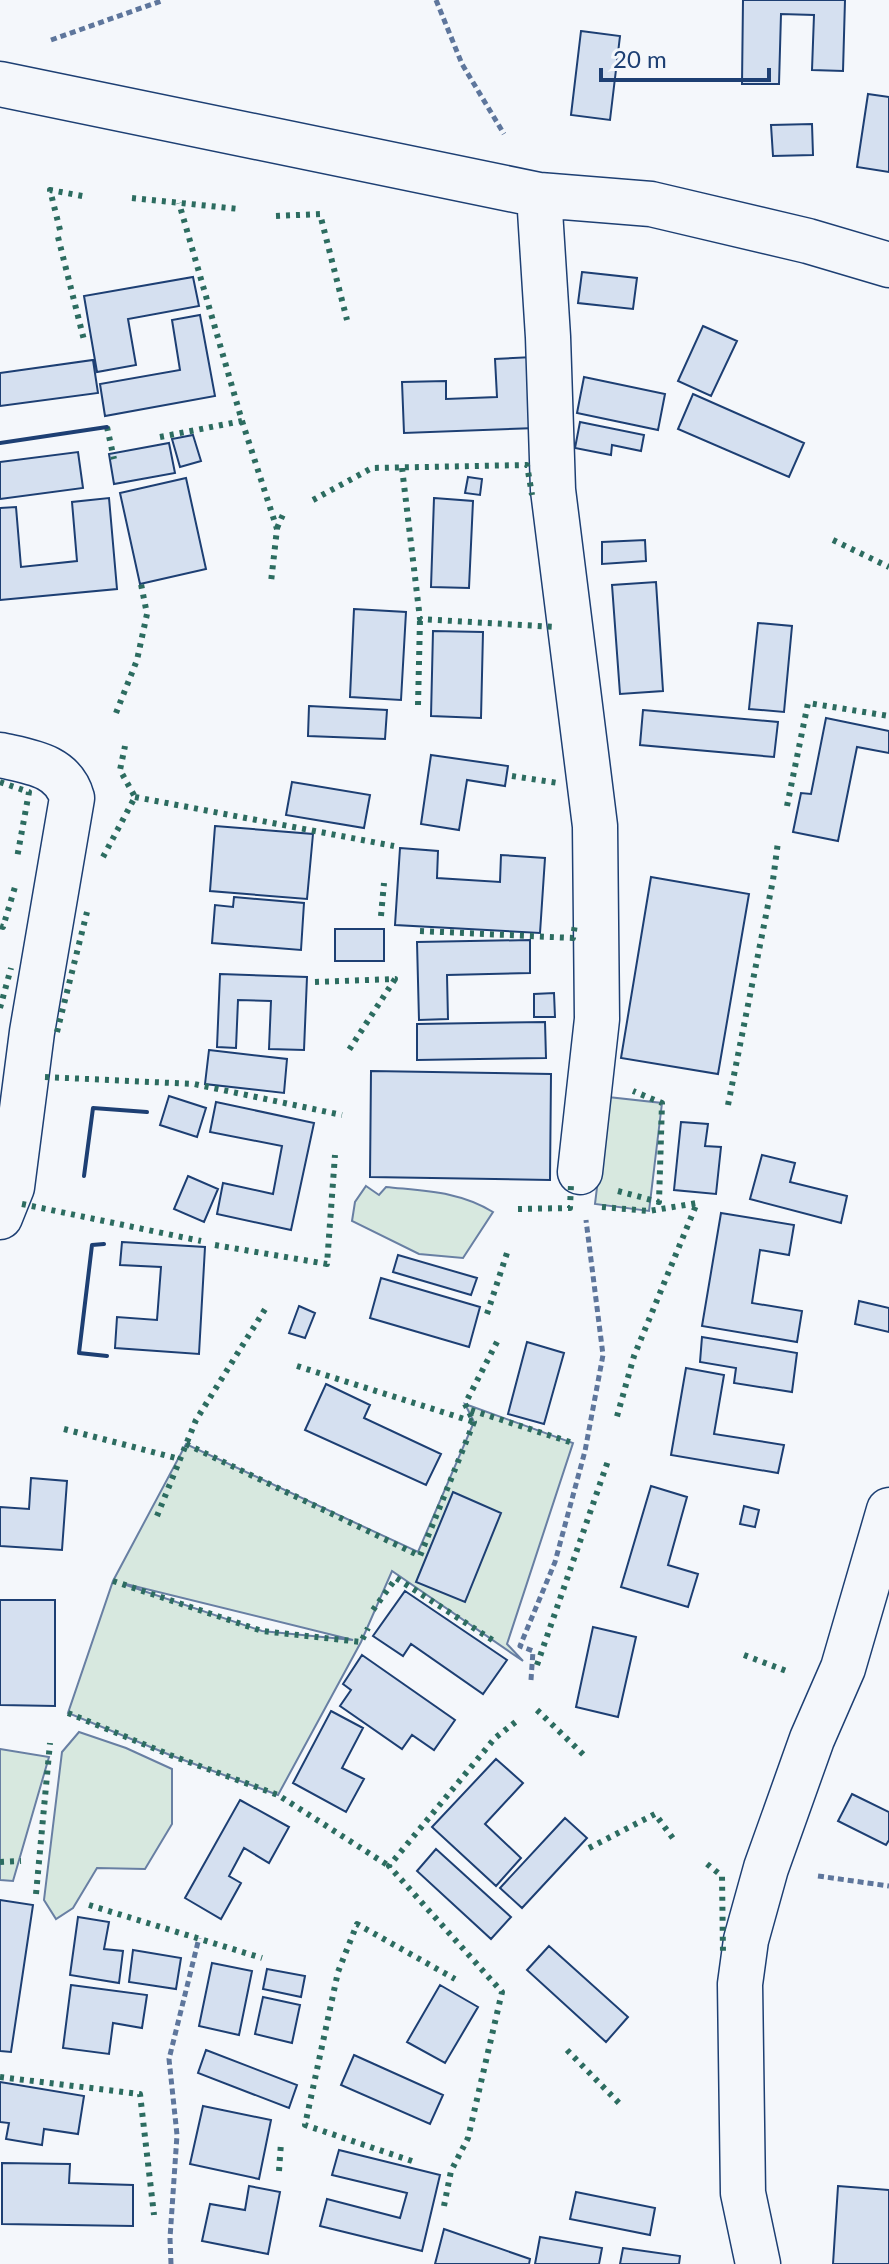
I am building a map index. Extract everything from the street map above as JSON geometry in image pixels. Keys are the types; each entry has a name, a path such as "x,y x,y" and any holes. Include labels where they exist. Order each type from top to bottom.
{"street":[{"path":"0,84 539,195 651,204 808,241 889,265"},
{"path":"539,195 553,490 595,826 597,1019 580,1172"},
{"path":"0,755 61,775 72,798 32,1032 12,1187 0,1217"},
{"path":"758,2264 743,2193 740,1984 746,1940 766,1868 812,1739 843,1668 889,1510"}],"path":[{"path":"37,45 164,0"},
{"path":"436,0 462,64 539,195"},
{"path":"531,1680 533,1651 520,1646 555,1562 585,1451 603,1355 580,1172"},
{"path":"766,1868 889,1886"},
{"path":"171,2264 177,2135 169,2059 199,1938"}],"shaded area":[{"path":"608,1097 662,1103 649,1211 595,1204"},
{"path":"366,1186 379,1195 386,1187 441,1193 493,1212 463,1258 419,1254 352,1221 355,1202"},
{"path":"465,1404 573,1443 507,1644 523,1661 392,1571 361,1642 278,1795 68,1713 113,1581 186,1444 418,1552 474,1422","holes":["126,1584 353,1640 262,1631"]},
{"path":"79,1732 126,1748 172,1769 172,1824 145,1869 97,1868 73,1908 56,1919 44,1900 62,1752"},
{"path":"0,1749 49,1757 13,1881 0,1880"}],"building":[{"path":"743,0 845,0 843,71 812,70 814,15 781,14 779,84 742,84"},
{"path":"581,31 620,36 610,120 571,115"},
{"path":"868,94 889,97 889,172 857,167"},
{"path":"812,124 813,155 773,156 771,125"},
{"path":"582,272 637,278 633,309 578,303"},
{"path":"193,277 199,306 128,319 136,365 97,372 84,296"},
{"path":"200,315 215,396 105,416 100,384 180,370 172,320"},
{"path":"703,326 737,341 711,396 678,381"},
{"path":"533,357 536,428 404,433 402,382 446,381 446,399 497,397 495,359"},
{"path":"93,360 98,393 0,406 0,373"},
{"path":"584,377 665,394 658,430 577,413"},
{"path":"693,394 804,443 789,477 678,429"},
{"path":"580,422 644,435 641,451 612,445 611,455 575,448"},
{"path":"193,435 201,461 180,467 172,439"},
{"path":"169,443 175,473 114,484 109,454"},
{"path":"78,452 83,488 0,499 0,462"},
{"path":"468,477 482,479 480,495 465,493"},
{"path":"186,478 206,569 140,584 120,493"},
{"path":"109,498 117,589 0,600 0,508 16,507 21,567 77,561 72,502"},
{"path":"434,498 473,501 469,588 431,587"},
{"path":"645,540 646,561 602,564 602,542"},
{"path":"656,582 663,691 620,694 612,585"},
{"path":"354,609 406,612 401,700 350,697"},
{"path":"758,623 792,626 784,712 749,709"},
{"path":"433,631 483,632 481,718 431,716"},
{"path":"309,706 387,710 385,739 308,736"},
{"path":"643,710 778,722 774,757 640,745"},
{"path":"826,718 889,731 889,753 857,747 838,841 793,832 801,793 811,794"},
{"path":"431,755 508,766 505,786 467,780 459,830 421,824"},
{"path":"292,782 370,795 364,828 286,815"},
{"path":"215,826 313,834 307,899 210,891"},
{"path":"400,848 438,851 437,878 500,882 501,855 545,858 540,933 395,925"},
{"path":"651,877 749,894 718,1074 621,1058"},
{"path":"234,897 304,903 301,950 212,943 215,905 233,907"},
{"path":"335,929 384,929 384,961 335,961"},
{"path":"530,940 530,973 447,975 448,1019 419,1020 417,942"},
{"path":"220,974 307,977 304,1050 269,1049 271,1001 238,1000 236,1048 217,1047"},
{"path":"554,993 555,1017 534,1017 534,994"},
{"path":"545,1022 546,1058 417,1060 417,1024"},
{"path":"209,1050 287,1059 284,1093 205,1084"},
{"path":"371,1071 551,1074 550,1180 370,1177"},
{"path":"169,1096 206,1108 197,1137 160,1125"},
{"path":"216,1102 314,1123 291,1230 217,1214 223,1183 273,1194 282,1146 210,1132"},
{"path":"681,1122 708,1124 705,1146 721,1147 716,1194 674,1190"},
{"path":"762,1155 795,1163 790,1182 847,1196 841,1223 750,1199"},
{"path":"188,1176 218,1189 204,1222 174,1209"},
{"path":"721,1213 794,1225 789,1255 760,1250 752,1303 802,1311 797,1342 702,1326"},
{"path":"122,1242 205,1247 199,1354 115,1348 117,1317 157,1320 161,1267 120,1265"},
{"path":"398,1255 477,1278 471,1295 393,1272"},
{"path":"381,1278 480,1307 469,1347 370,1318"},
{"path":"859,1301 889,1308 889,1332 855,1324"},
{"path":"299,1306 315,1313 305,1338 289,1333"},
{"path":"702,1337 797,1353 792,1392 734,1383 736,1368 700,1362"},
{"path":"527,1342 564,1353 544,1424 508,1414"},
{"path":"686,1368 724,1375 714,1434 784,1445 778,1473 671,1455"},
{"path":"326,1384 370,1405 364,1418 441,1454 426,1485 305,1430"},
{"path":"31,1478 67,1481 62,1550 0,1546 0,1507 29,1509"},
{"path":"651,1486 687,1497 668,1565 698,1574 688,1607 621,1587"},
{"path":"453,1492 501,1513 465,1602 416,1582"},
{"path":"744,1506 759,1510 755,1527 740,1524"},
{"path":"405,1591 507,1660 483,1694 411,1644 403,1656 373,1636"},
{"path":"0,1600 55,1600 55,1706 0,1705"},
{"path":"593,1627 636,1637 618,1717 576,1707"},
{"path":"362,1655 455,1720 434,1750 412,1735 402,1749 340,1706 351,1690 343,1684"},
{"path":"331,1711 363,1728 342,1768 364,1779 346,1812 293,1783"},
{"path":"496,1759 523,1783 485,1824 521,1858 496,1886 432,1827"},
{"path":"852,1794 889,1812 889,1840 886,1845 838,1821"},
{"path":"240,1800 289,1827 269,1863 244,1848 229,1876 241,1883 221,1919 185,1898"},
{"path":"565,1818 587,1838 522,1908 500,1888"},
{"path":"436,1849 511,1917 491,1939 417,1871"},
{"path":"0,1900 33,1905 11,2052 0,2051"},
{"path":"78,1917 109,1922 104,1949 123,1951 119,1983 70,1975"},
{"path":"549,1946 628,2017 606,2042 527,1970"},
{"path":"133,1950 181,1958 176,1989 129,1982"},
{"path":"212,1963 252,1971 239,2035 199,2026"},
{"path":"267,1969 305,1976 301,1997 263,1989"},
{"path":"71,1985 147,1995 142,2028 113,2023 109,2054 63,2048"},
{"path":"440,1985 478,2007 445,2063 407,2042"},
{"path":"263,1997 300,2005 292,2043 255,2034"},
{"path":"206,2050 297,2085 289,2108 198,2073"},
{"path":"354,2055 443,2095 430,2124 341,2085"},
{"path":"0,2082 84,2096 78,2134 44,2129 42,2145 6,2139 9,2123 0,2122"},
{"path":"203,2106 271,2120 259,2179 190,2164"},
{"path":"339,2150 440,2175 422,2251 320,2226 327,2199 400,2218 407,2193 332,2175"},
{"path":"2,2163 70,2164 69,2183 133,2185 133,2226 2,2224"},
{"path":"249,2186 280,2192 268,2254 202,2241 210,2204 245,2210"},
{"path":"838,2186 889,2190 889,2264 833,2264"},
{"path":"576,2192 655,2208 650,2235 570,2219"},
{"path":"444,2229 530,2259 529,2264 435,2264"},
{"path":"540,2237 602,2248 599,2264 535,2264"},
{"path":"623,2248 680,2256 679,2264 620,2264"}],"hedge":[{"path":"60,230 50,190 88,197"},
{"path":"132,198 239,209"},
{"path":"160,437 242,421 179,203"},
{"path":"276,216 320,214 347,320"},
{"path":"58,237 84,340"},
{"path":"242,421 277,529 271,582"},
{"path":"107,427 114,459"},
{"path":"313,500 372,468 527,465 532,495"},
{"path":"402,468 420,619 556,627"},
{"path":"277,528 285,510"},
{"path":"833,540 889,567"},
{"path":"116,713 137,660 147,614 140,579"},
{"path":"418,705 420,619"},
{"path":"787,806 808,703 889,716"},
{"path":"103,857 135,797 120,770 125,746"},
{"path":"512,776 558,783"},
{"path":"0,782 29,792 17,858"},
{"path":"135,797 394,846"},
{"path":"728,1105 778,842"},
{"path":"381,916 384,883"},
{"path":"0,926 3,927 15,887"},
{"path":"57,1032 87,912"},
{"path":"420,931 573,938 575,924"},
{"path":"0,1008 11,968"},
{"path":"315,982 395,979 347,1053"},
{"path":"45,1077 194,1084 342,1115"},
{"path":"618,1191 659,1202 662,1103 633,1091"},
{"path":"215,1245 327,1264 335,1155"},
{"path":"518,1209 570,1208 571,1184"},
{"path":"602,1207 649,1211 697,1203 634,1356 616,1420"},
{"path":"22,1204 201,1241"},
{"path":"487,1314 507,1253"},
{"path":"157,1516 196,1420 267,1306"},
{"path":"186,1444 420,1556 474,1422 465,1404 499,1338"},
{"path":"297,1366 474,1422"},
{"path":"471,1410 573,1443"},
{"path":"64,1429 180,1459"},
{"path":"537,1665 609,1458"},
{"path":"373,1610 396,1578 497,1643"},
{"path":"113,1581 262,1631 361,1642 368,1628"},
{"path":"744,1655 789,1672"},
{"path":"537,1710 587,1758"},
{"path":"68,1713 278,1795 389,1866"},
{"path":"444,2206 451,2171 468,2138 502,1992 389,1866 495,1738 518,1720"},
{"path":"36,1894 50,1743"},
{"path":"589,1848 655,1814 675,1841"},
{"path":"0,1862 21,1861"},
{"path":"707,1864 722,1876 723,1954"},
{"path":"89,1905 262,1958"},
{"path":"412,2161 305,2125 338,1972 357,1924 455,1979"},
{"path":"567,2050 619,2103"},
{"path":"0,2077 140,2094 154,2215"},
{"path":"279,2171 281,2143"}],"wall":[{"path":"0,443 107,427"},
{"path":"84,1176 93,1108 147,1112"},
{"path":"104,1244 92,1245 79,1353 107,1356"}]}
